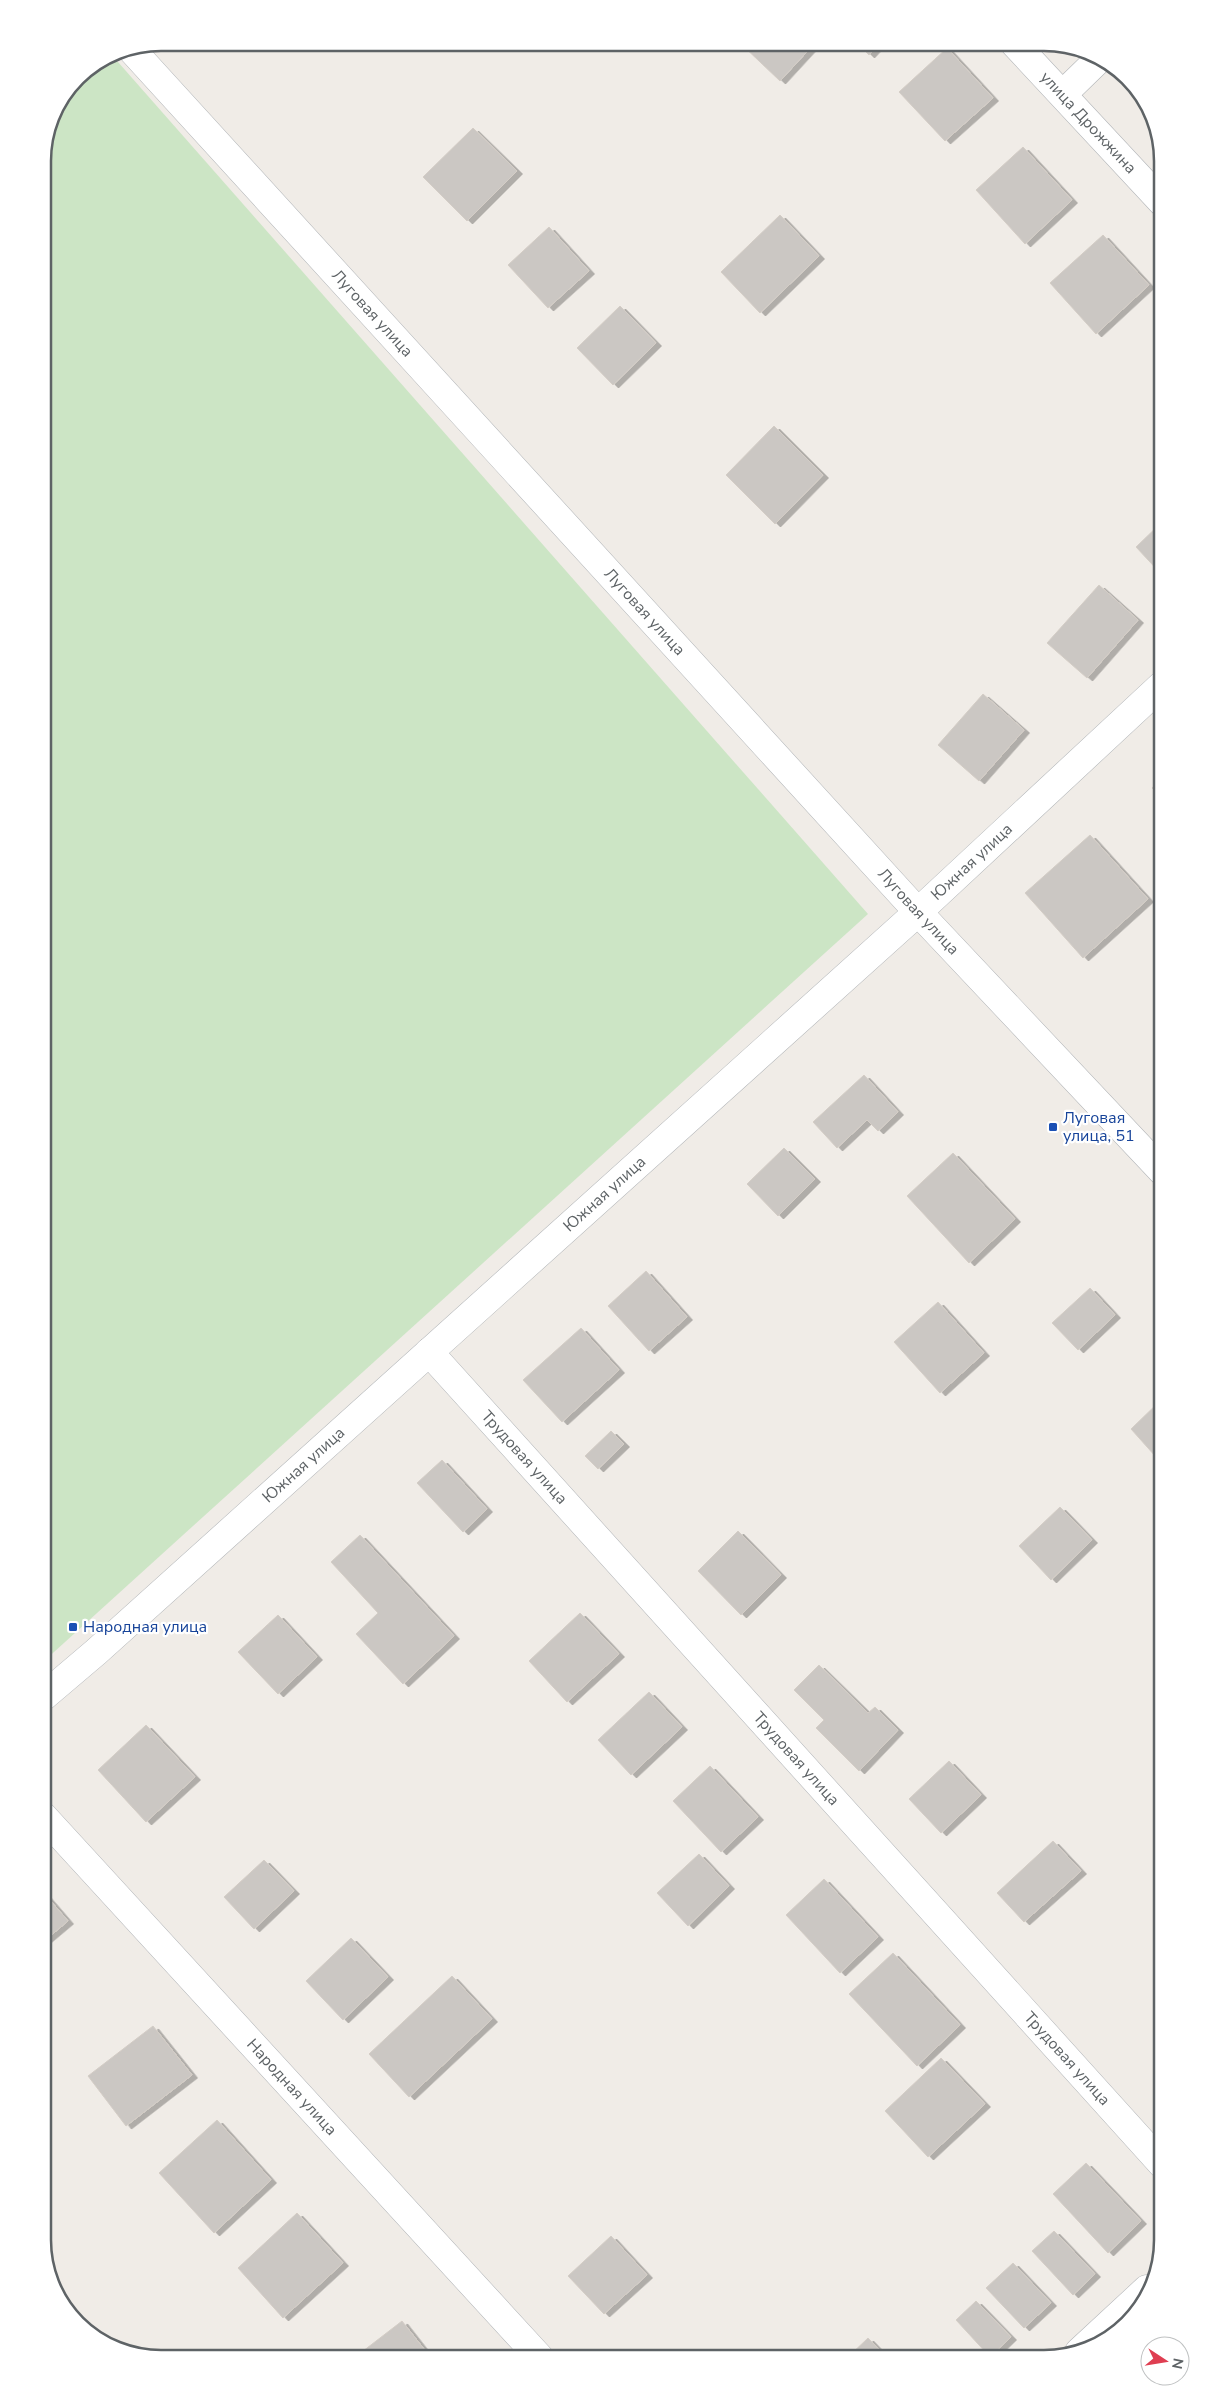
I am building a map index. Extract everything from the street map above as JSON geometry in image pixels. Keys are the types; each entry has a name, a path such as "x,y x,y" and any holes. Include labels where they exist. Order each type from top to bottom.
{"street":[{"name":"улица Дрожжина","path":"1022,51 1154,193"},
{"name":"Луговая улица","path":"136,54 918,912 1154,1163"},
{"path":"1063,94 1094,64"},
{"name":"Южная улица","path":"51,1690 918,912 1154,692"},
{"name":"Трудовая улица","path":"429,1352 1154,2155"},
{"name":"Народная улица","path":"51,1826 533,2350"},
{"path":"1096,2336 1135,2301"}],"green space":[{"path":"118,62 868,914 51,1655 51,154 55,133 66,106 74,94 94,74 106,66"}],"building":[{"path":"748,51 808,51 780,81"},
{"path":"944,51 950,51 993,98 945,141 899,92"},
{"path":"473,128 517,171 467,221 423,177"},
{"path":"1023,147 1072,200 1025,244 976,190"},
{"path":"780,215 819,256 760,313 721,272"},
{"path":"549,227 589,271 548,308 508,265"},
{"path":"1103,235 1149,285 1096,334 1050,283"},
{"path":"620,306 656,343 613,385 577,348"},
{"path":"774,426 823,475 775,524 726,475"},
{"path":"1154,530 1154,566 1136,547"},
{"path":"1099,585 1138,620 1087,678 1047,643"},
{"path":"983,694 1024,730 979,781 938,745"},
{"path":"1090,835 1148,899 1083,958 1025,893"},
{"path":"864,1075 898,1112 878,1131 867,1120 837,1148 813,1122"},
{"path":"784,1148 815,1179 778,1216 747,1184"},
{"path":"953,1153 1015,1219 969,1263 907,1196"},
{"path":"646,1271 687,1317 649,1351 608,1306"},
{"path":"1090,1288 1115,1315 1078,1350 1052,1323"},
{"path":"938,1302 984,1353 940,1393 894,1342"},
{"path":"581,1328 619,1370 562,1422 523,1380"},
{"path":"1154,1407 1154,1455 1131,1429"},
{"path":"611,1431 624,1444 598,1469 585,1456"},
{"path":"442,1460 487,1509 463,1532 417,1483"},
{"path":"1060,1507 1092,1540 1051,1580 1019,1546"},
{"path":"738,1531 781,1575 741,1615 698,1571"},
{"path":"360,1535 454,1636 403,1684 356,1634 378,1613 331,1562"},
{"path":"580,1613 619,1654 567,1702 529,1661"},
{"path":"278,1615 317,1657 278,1694 238,1652"},
{"path":"819,1665 868,1713 875,1707 898,1730 859,1771 816,1728 824,1720 794,1690"},
{"path":"649,1692 682,1727 631,1775 598,1740"},
{"path":"146,1725 195,1777 146,1822 98,1770"},
{"path":"949,1761 981,1795 941,1833 909,1799"},
{"path":"710,1766 758,1817 721,1852 673,1801"},
{"path":"1053,1841 1081,1871 1024,1922 997,1893"},
{"path":"699,1854 729,1886 688,1926 657,1893"},
{"path":"264,1860 294,1891 254,1929 224,1897"},
{"path":"824,1879 878,1937 840,1973 786,1915"},
{"path":"51,1901 68,1921 51,1935"},
{"path":"351,1938 388,1977 343,2020 306,1981"},
{"path":"893,1953 960,2025 917,2066 849,1994"},
{"path":"452,1976 492,2019 409,2097 369,2054"},
{"path":"153,2026 192,2075 126,2126 88,2076"},
{"path":"941,2058 985,2104 928,2157 885,2111"},
{"path":"217,2120 271,2180 214,2233 159,2173"},
{"path":"1086,2163 1141,2221 1108,2253 1053,2194"},
{"path":"297,2213 343,2263 283,2318 238,2268"},
{"path":"1054,2231 1095,2274 1073,2295 1032,2251"},
{"path":"611,2236 647,2275 604,2314 568,2276"},
{"path":"1013,2263 1051,2303 1024,2328 986,2288"},
{"path":"976,2301 1011,2337 997,2350 984,2350 956,2320"},
{"path":"402,2321 425,2350 364,2350"},
{"path":"868,2338 879,2350 855,2350"}],"place":[{"name":"Луговая улица, 51","path":"1053,1127"},
{"name":"Народная улица","path":"73,1627"}]}
